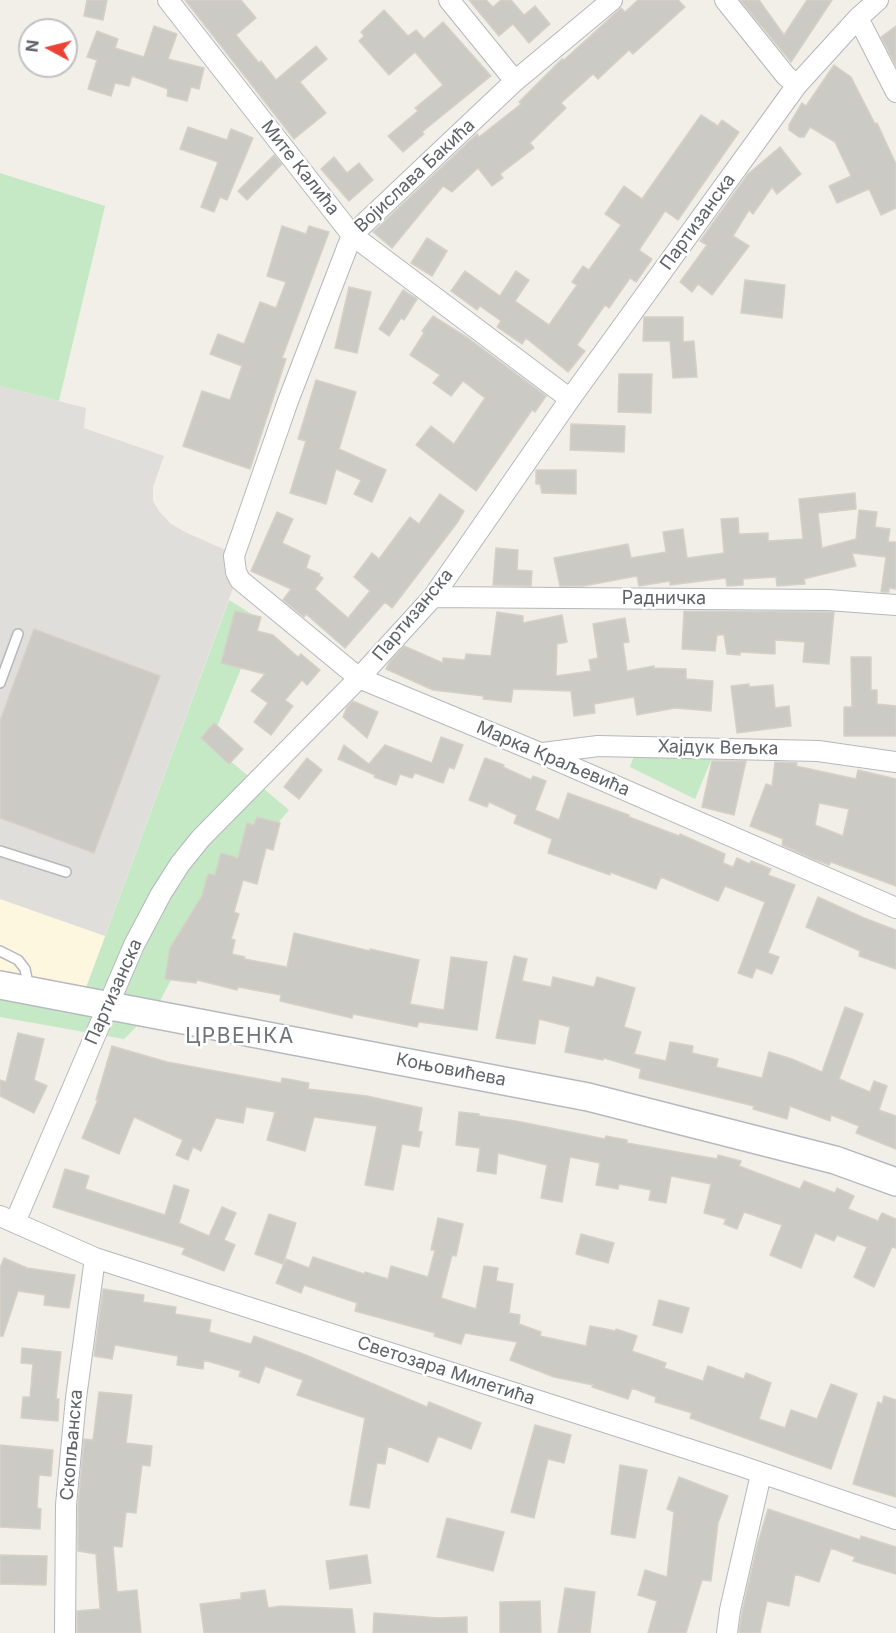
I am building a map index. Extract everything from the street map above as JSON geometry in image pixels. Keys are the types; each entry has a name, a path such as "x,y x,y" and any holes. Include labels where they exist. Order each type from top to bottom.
{"main road":[{"name":"Коњовићева","path":"0,985 588,1097 835,1160 896,1182"}],"street":[{"name":"Мите Калића","path":"168,0 352,235 570,399"},
{"path":"449,0 515,81"},
{"name":"Војислава Бакића","path":"236,572 234,556 288,401 352,235 515,81 612,0"},
{"path":"725,0 786,76 797,86"},
{"name":"Партизанска","path":"7,1219 147,919 180,864 201,838 359,678 433,597 570,399 797,86 858,18 878,0"},
{"path":"858,18 896,92"},
{"name":"Марка Краљевића","path":"236,572 240,580 359,678 540,753 896,908"},
{"name":"Радничка","path":"433,597 828,600 896,605"},
{"name":"Хајдук Вељка","path":"540,753 598,746 818,751 896,762"},
{"name":"Светозара Милетића","path":"7,1219 95,1258 761,1473 896,1519"},
{"name":"Скопљанска","path":"65,1633 66,1506 76,1398 95,1258"},
{"path":"727,1633 737,1577 761,1473"}],"lane":[{"path":"0,683 18,634"},
{"path":"0,852 66,872"},
{"path":"0,951 18,960 25,969 29,990"}],"shaded area":[{"path":"0,386 86,408 84,428 164,456 153,487 153,501 159,511 171,524 187,533 244,558 105,936 0,899"},
{"path":"0,899 105,936 84,991 0,975"}],"green space":[{"path":"0,173 105,206 59,401 0,386"},
{"path":"229,600 261,620 210,744 289,810 218,894 157,1006 124,1039 0,1017 0,975 85,991"},
{"path":"635,753 712,758 695,799 630,767"}],"building":[{"path":"87,0 107,0 103,20 84,16"},
{"path":"185,0 241,0 256,18 236,35 276,80 316,46 327,59 300,82 326,113 294,139"},
{"path":"469,0 486,0 493,7 501,0 511,0 524,15 535,6 550,24 529,43 513,24 499,36"},
{"path":"638,0 678,0 685,7 633,54 629,50 598,79 593,74 561,103 566,108 530,143 534,148 500,174 503,178 492,186 478,168 452,192 443,186 392,248 373,232 477,134 479,137 521,104 519,102 562,59 564,60 621,8 625,12"},
{"path":"740,0 759,0 784,35 807,0 832,0 791,62"},
{"path":"384,10 408,36 416,30 424,39 443,22 491,76 422,132 424,134 403,152 388,136 418,111 415,108 443,85 415,52 389,75 359,41 364,36 361,32"},
{"path":"154,26 177,34 168,59 204,68 199,89 191,87 187,101 167,96 168,89 132,76 129,86 115,83 111,96 88,89 97,60 87,57 97,31 118,39 115,48 144,57"},
{"path":"896,26 896,66 881,37"},
{"path":"834,65 851,77 875,124 877,123 896,164 896,208 881,215 869,189 837,203 829,186 851,176 835,142 810,127 804,137 799,137 789,130 789,125 802,103 806,106"},
{"path":"701,115 718,126 722,120 739,132 678,220 665,211 639,250 652,259 636,282 630,278 609,308 605,305 577,345 585,351 568,372 526,338 522,344 497,327 501,321 480,306 477,310 451,291 465,271 500,296 516,271 529,280 515,301 549,325 577,285 572,282 583,266 589,270 621,225 605,214 624,186 642,199"},
{"path":"188,127 227,140 231,129 253,138 227,200 220,197 214,212 201,207 218,162 180,149"},
{"path":"780,147 801,174 777,194 772,187 753,214 749,210 733,236 749,246 712,295 698,284 692,292 680,282 707,245 700,241 748,174"},
{"path":"274,155 282,164 247,200 238,191"},
{"path":"334,157 347,173 359,163 373,180 349,201 321,169"},
{"path":"282,226 306,234 309,226 329,232 282,358 286,359 250,469 183,446 202,391 230,400 242,366 210,354 218,334 244,344 260,302 276,308 286,282 267,276"},
{"path":"427,238 447,251 432,276 411,263"},
{"path":"745,280 785,285 782,318 741,313"},
{"path":"349,287 371,292 357,353 335,348"},
{"path":"403,290 417,299 404,320 401,318 389,336 379,329"},
{"path":"433,316 468,338 546,396 535,412 532,410 476,491 416,445 431,426 454,444 485,398 463,381 451,396 433,383 440,375 410,355 424,333 422,331"},
{"path":"644,317 683,317 683,342 694,341 697,377 673,378 670,341 643,341"},
{"path":"619,374 652,374 651,413 618,412"},
{"path":"316,380 356,392 339,449 386,470 372,502 354,494 361,480 336,469 326,504 290,493 306,441 298,439"},
{"path":"571,424 625,426 624,452 570,450"},
{"path":"536,470 576,470 576,494 542,493 540,484 536,484"},
{"path":"855,493 856,509 818,513 822,548 856,539 859,510 877,512 875,527 890,529 888,542 896,542 896,589 889,588 889,592 881,592 886,557 852,553 856,566 804,579 805,584 777,586 776,577 743,579 743,585 727,586 726,578 670,585 670,581 639,586 637,576 583,586 560,586 554,558 628,544 631,558 666,552 663,532 683,529 687,558 724,553 721,519 738,518 739,534 768,533 768,541 803,539 799,499"},
{"path":"440,494 464,511 457,523 392,608 385,602 345,648 306,614 304,617 283,600 291,589 251,571 277,512 293,519 282,543 310,556 306,568 320,574 319,576 323,578 315,589 348,618 370,591 354,577 372,553 379,559 410,517 419,524"},
{"path":"496,548 518,550 517,570 532,571 531,586 493,585"},
{"path":"235,611 261,617 257,631 273,635 298,657 301,654 320,670 307,685 302,680 285,700 293,706 271,735 254,722 268,703 251,691 265,674 221,663"},
{"path":"684,611 834,612 829,664 803,662 805,642 775,640 775,654 740,652 740,655 727,654 724,635 717,635 715,651 682,649"},
{"path":"497,612 523,616 523,623 562,615 567,642 557,644 556,676 591,671 589,660 598,658 593,624 625,618 629,642 623,643 627,671 654,666 654,668 686,669 686,679 713,681 711,711 675,708 637,715 634,697 594,704 595,713 574,716 571,691 513,689 511,702 483,699 484,696 433,690 386,669 404,646 443,663 443,658 465,660 466,654 491,656"},
{"path":"34,629 160,676 94,853 0,818 0,721"},
{"path":"851,657 871,657 871,690 877,690 877,704 896,706 896,736 844,736 844,707 852,707"},
{"path":"749,684 749,687 773,685 775,708 789,706 791,726 737,733 731,686"},
{"path":"353,701 378,712 367,738 343,717 347,707"},
{"path":"214,723 243,749 229,764 201,738"},
{"path":"441,737 463,745 454,769 449,767 443,783 415,773 412,778 400,774 396,785 338,759 344,745 369,764 385,745 432,763"},
{"path":"307,758 322,770 299,799 284,787"},
{"path":"485,758 504,765 503,767 531,780 533,776 546,781 535,810 559,820 568,793 679,836 680,834 725,854 723,863 733,867 737,858 750,864 751,861 771,869 768,875 795,885 768,953 779,957 772,974 756,968 752,978 738,973 765,902 725,886 718,901 661,877 656,889 548,853 552,839 514,823 517,815 489,802 487,807 469,800"},
{"path":"712,761 746,761 734,815 702,807"},
{"path":"775,762 797,763 796,766 856,779 858,770 896,779 896,886 831,862 829,865 811,858 782,845 783,839 750,826 766,784 772,786","holes":["819,803 849,809 843,836 815,825"]},
{"path":"257,817 280,823 273,850 266,848 257,884 243,880 234,912 239,914 231,939 235,940 232,954 245,957 244,959 287,967 294,933 419,960 410,1004 444,1010 451,957 487,962 477,1030 419,1022 417,1027 353,1014 352,1018 280,1001 281,995 238,987 237,990 197,980 196,983 165,979 170,948 202,896 208,874 215,875 221,853 238,858 247,823 254,825"},
{"path":"818,897 896,930 896,969 859,956 860,951 806,927"},
{"path":"514,956 527,959 522,981 551,987 553,977 594,987 597,977 635,988 624,1027 641,1032 634,1054 666,1061 670,1042 693,1046 692,1053 718,1059 716,1067 762,1078 769,1052 822,1072 845,1007 863,1014 839,1079 870,1092 874,1081 887,1086 879,1110 896,1116 896,1149 856,1133 859,1126 831,1115 830,1121 790,1106 787,1119 753,1109 754,1106 639,1078 641,1069 604,1058 603,1060 565,1052 570,1027 539,1019 535,1044 496,1038"},
{"path":"18,1033 44,1039 34,1080 47,1086 34,1113 0,1096 0,1080 6,1082"},
{"path":"112,1046 167,1062 281,1083 282,1078 309,1083 308,1089 367,1096 422,1108 418,1131 422,1132 419,1147 402,1144 393,1190 365,1185 377,1126 314,1117 305,1151 267,1140 275,1112 246,1107 243,1123 216,1118 201,1151 193,1147 188,1160 176,1155 183,1140 134,1117 119,1154 82,1138 98,1100 96,1100"},
{"path":"459,1112 605,1139 606,1136 627,1140 627,1143 717,1159 718,1155 741,1161 739,1166 800,1189 804,1181 835,1193 837,1188 854,1196 848,1209 878,1221 882,1213 896,1219 896,1248 892,1247 874,1287 854,1277 867,1247 837,1235 834,1241 815,1233 801,1268 770,1255 782,1225 744,1212 737,1229 724,1224 726,1219 704,1213 711,1184 671,1176 666,1203 649,1200 651,1190 619,1184 618,1189 596,1185 600,1163 570,1157 562,1202 541,1198 547,1165 498,1153 496,1174 477,1171 480,1148 456,1145"},
{"path":"65,1169 89,1176 85,1189 165,1215 174,1185 189,1190 179,1223 209,1236 222,1207 236,1213 224,1240 235,1245 224,1271 182,1254 185,1248 53,1207"},
{"path":"269,1214 296,1223 283,1264 255,1254"},
{"path":"438,1218 463,1224 456,1256 452,1255 441,1298 476,1309 484,1266 498,1268 496,1281 513,1284 509,1313 520,1315 519,1324 541,1332 540,1336 586,1346 590,1326 616,1331 616,1329 637,1336 632,1351 666,1363 664,1368 703,1381 708,1366 744,1379 746,1373 771,1383 759,1419 785,1428 791,1410 817,1419 831,1384 857,1394 831,1469 690,1418 692,1413 655,1402 656,1397 632,1388 628,1399 592,1387 593,1385 554,1377 510,1360 517,1342 465,1333 461,1344 434,1336 435,1333 355,1311 357,1303 304,1285 301,1293 276,1283 286,1259 309,1268 313,1257 364,1274 365,1272 388,1279 391,1266 428,1277 435,1250 431,1250"},
{"path":"581,1234 614,1243 608,1263 576,1254"},
{"path":"4,1258 27,1268 75,1275 69,1308 44,1305 45,1295 18,1291 3,1336 0,1336 0,1268"},
{"path":"103,1289 144,1295 143,1302 176,1307 175,1314 211,1320 209,1332 251,1344 254,1336 306,1355 427,1407 429,1402 481,1423 471,1449 438,1436 428,1462 388,1446 385,1464 377,1463 369,1508 350,1505 365,1418 297,1395 303,1380 265,1366 259,1383 239,1376 241,1371 204,1360 203,1369 177,1365 178,1356 115,1345 112,1359 94,1356"},
{"path":"659,1300 689,1308 682,1333 653,1325"},
{"path":"22,1348 61,1352 56,1399 59,1399 58,1421 21,1418 23,1397 30,1397 33,1364 21,1363"},
{"path":"99,1392 132,1395 126,1443 152,1446 150,1466 142,1465 136,1513 126,1512 122,1547 113,1546 117,1592 137,1590 141,1633 77,1633 77,1611 100,1609 96,1554 78,1551 78,1506 84,1439 93,1440"},
{"path":"884,1396 896,1400 896,1497 853,1484 878,1402 882,1404"},
{"path":"535,1425 571,1435 564,1463 548,1459 534,1518 511,1512"},
{"path":"0,1445 53,1450 51,1476 39,1475 37,1508 41,1509 40,1529 0,1527"},
{"path":"620,1465 647,1470 635,1538 611,1534"},
{"path":"679,1477 728,1496 718,1523 711,1581 702,1580 686,1633 648,1633 657,1601 638,1595 645,1570 667,1577 674,1512 667,1509"},
{"path":"768,1509 860,1540 861,1536 896,1547 896,1574 853,1561 855,1557 831,1548 819,1582 795,1574 789,1606 767,1601 760,1633 739,1633 757,1546"},
{"path":"447,1518 504,1532 493,1571 437,1557"},
{"path":"0,1555 47,1556 46,1585 0,1584"},
{"path":"367,1555 371,1583 330,1589 326,1561"},
{"path":"565,1588 595,1592 590,1633 558,1633"},
{"path":"265,1590 268,1608 281,1606 352,1609 355,1633 204,1633 200,1604 241,1599 241,1593"},
{"path":"540,1601 541,1633 500,1633 500,1602"},
{"path":"374,1613 439,1618 467,1617 467,1633 373,1633"}],"district":[{"name":"ЦРВЕНКА","path":"240,1037"}]}
